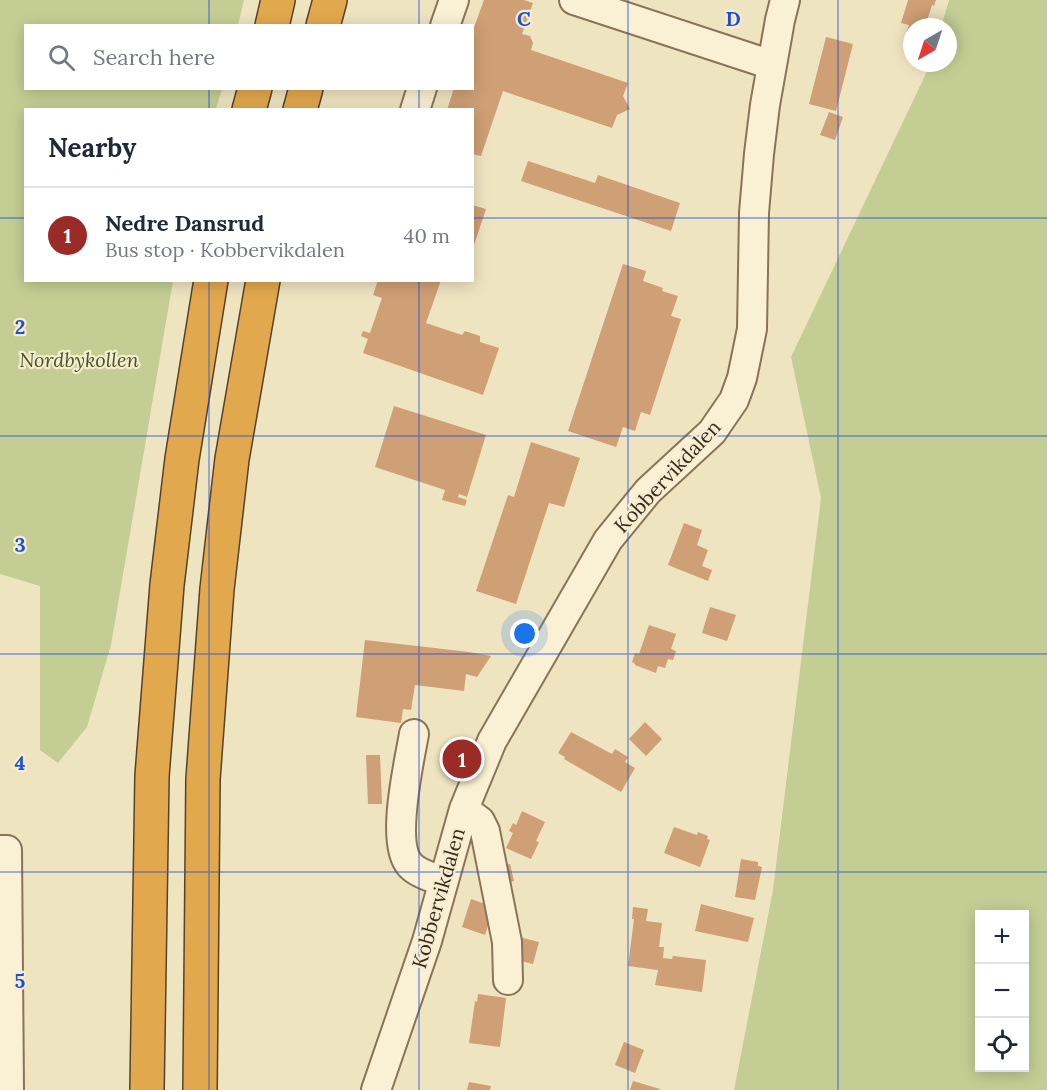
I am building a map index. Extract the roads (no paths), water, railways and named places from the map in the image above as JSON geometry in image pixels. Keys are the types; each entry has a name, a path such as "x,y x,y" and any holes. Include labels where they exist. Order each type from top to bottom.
{"highway":[{"path":"272,24 278,0"},
{"path":"324,24 330,0"},
{"path":"250,108 254,90"},
{"path":"301,108 305,90"},
{"path":"147,1090 152,776 167,585 182,459 211,282"},
{"path":"200,1090 203,779 217,589 232,459 263,282"}],"street":[{"path":"446,24 454,0"},
{"path":"574,0 772,65"},
{"name":"Kobbervikdalen","path":"376,1090 427,941 464,809 492,741 608,540 648,491 712,432 734,400 745,370 752,329 754,213 765,105 785,0"},
{"path":"416,108 421,90"},
{"path":"414,734 401,823 403,850 409,864 416,870 443,882"},
{"path":"464,809 480,821 485,831 507,942 508,980"},
{"path":"3,850 9,1090"}],"place":[{"name":"Nedre Dansrud","path":"462,759"}],"park label":[{"name":"Nordbykollen","path":"79,359"}]}
